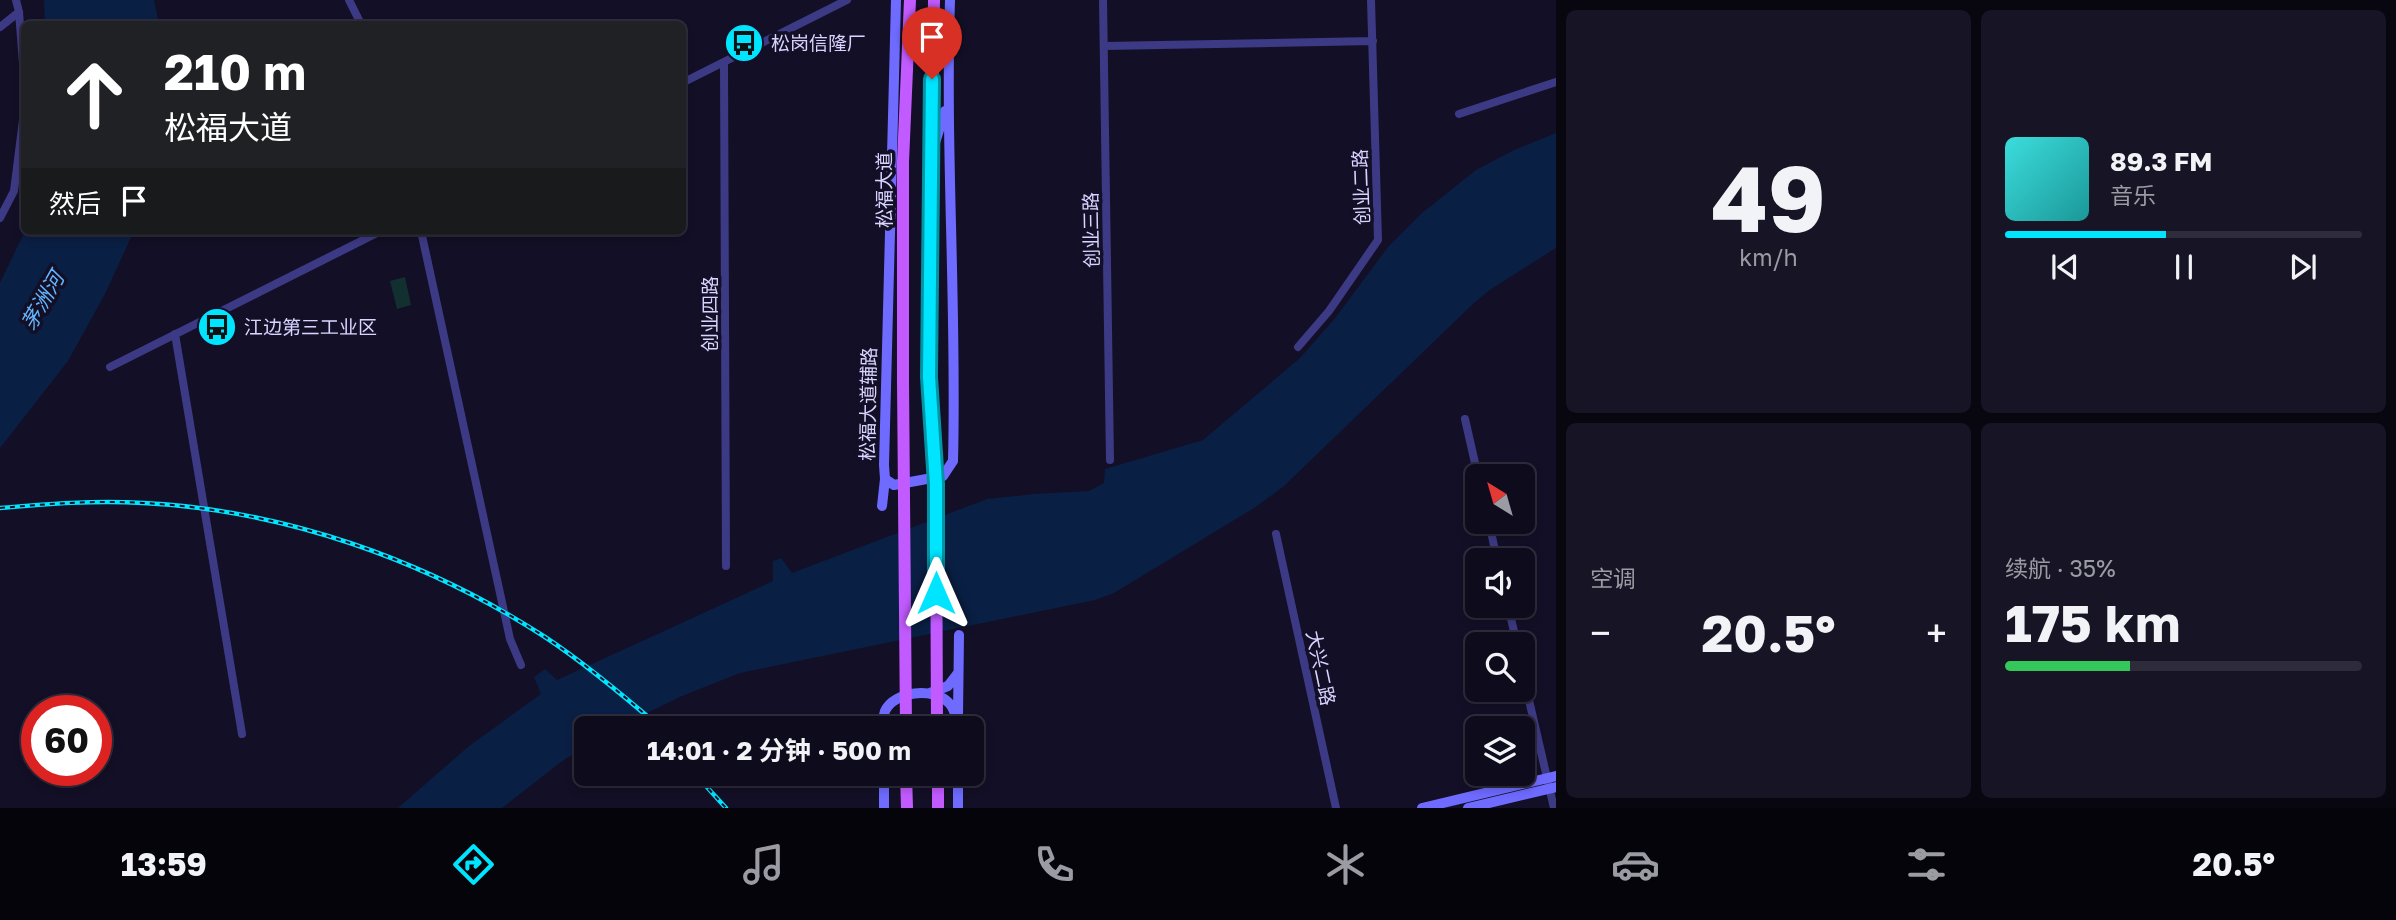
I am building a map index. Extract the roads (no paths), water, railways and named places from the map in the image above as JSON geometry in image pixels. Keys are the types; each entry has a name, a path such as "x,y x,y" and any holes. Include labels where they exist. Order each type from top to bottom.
{"main road":[{"name":"松福大道","path":"906,716 903,162 910,0"},
{"path":"934,0 929,377 936,484 937,716"},
{"name":"松福大道辅路","path":"894,2 885,479 894,485 943,476 953,461 955,317 949,98 950,0"},
{"path":"930,158 949,98"},
{"path":"892,105 903,162"},
{"path":"882,506 885,479"},
{"path":"958,716 959,635"},
{"path":"884,716 885,711 895,700 912,694 942,690 959,672"},
{"path":"924,694 942,698 950,704 955,716"},
{"path":"1422,808 1552,782"},
{"path":"1468,808 1552,782"},
{"path":"884,786 884,808"},
{"path":"906,786 907,808"},
{"path":"937,808 938,786"},
{"path":"958,786 958,808"}],"street":[{"path":"16,0 21,38"},
{"path":"349,0 360,21"},
{"path":"686,81 847,0"},
{"name":"创业三路","path":"1103,0 1110,460"},
{"name":"创业二路","path":"1298,347 1329,311 1378,240 1371,0"},
{"path":"0,27 19,12"},
{"path":"1104,46 1373,40"},
{"name":"创业四路","path":"724,63 726,566"},
{"path":"1459,114 1556,82"},
{"path":"0,218 14,191 21,136"},
{"path":"110,367 373,235"},
{"path":"422,235 510,639 521,665"},
{"path":"175,334 242,734"},
{"path":"1465,419 1475,464"},
{"name":"大兴二路","path":"1276,534 1336,808"},
{"path":"1531,702 1552,782 1554,808"}],"water":[{"path":"44,0 154,0 158,21 45,21"},
{"path":"1556,133 1556,248 1475,302 1283,487 1254,508 1114,593 1095,600 740,673 641,716 574,716 574,754 502,808 398,808 469,746 541,694 534,677 545,669 557,680 773,581 773,561 781,558 792,573 987,499 1089,491 1104,483 1105,469 1203,440 1300,358 1336,317 1388,247 1422,213 1476,170 1514,150"},
{"name":"茅洲河","path":"23,235 132,235 105,294 68,361 0,448 0,283"}],"railway":[{"path":"0,508 107,502 196,508 249,516 352,544 403,563 499,609 575,658 647,716"},
{"path":"706,786 726,808"}],"place":[{"name":"松岗信隆厂","path":"744,43"},
{"name":"江边第三工业区","path":"217,327"}]}
